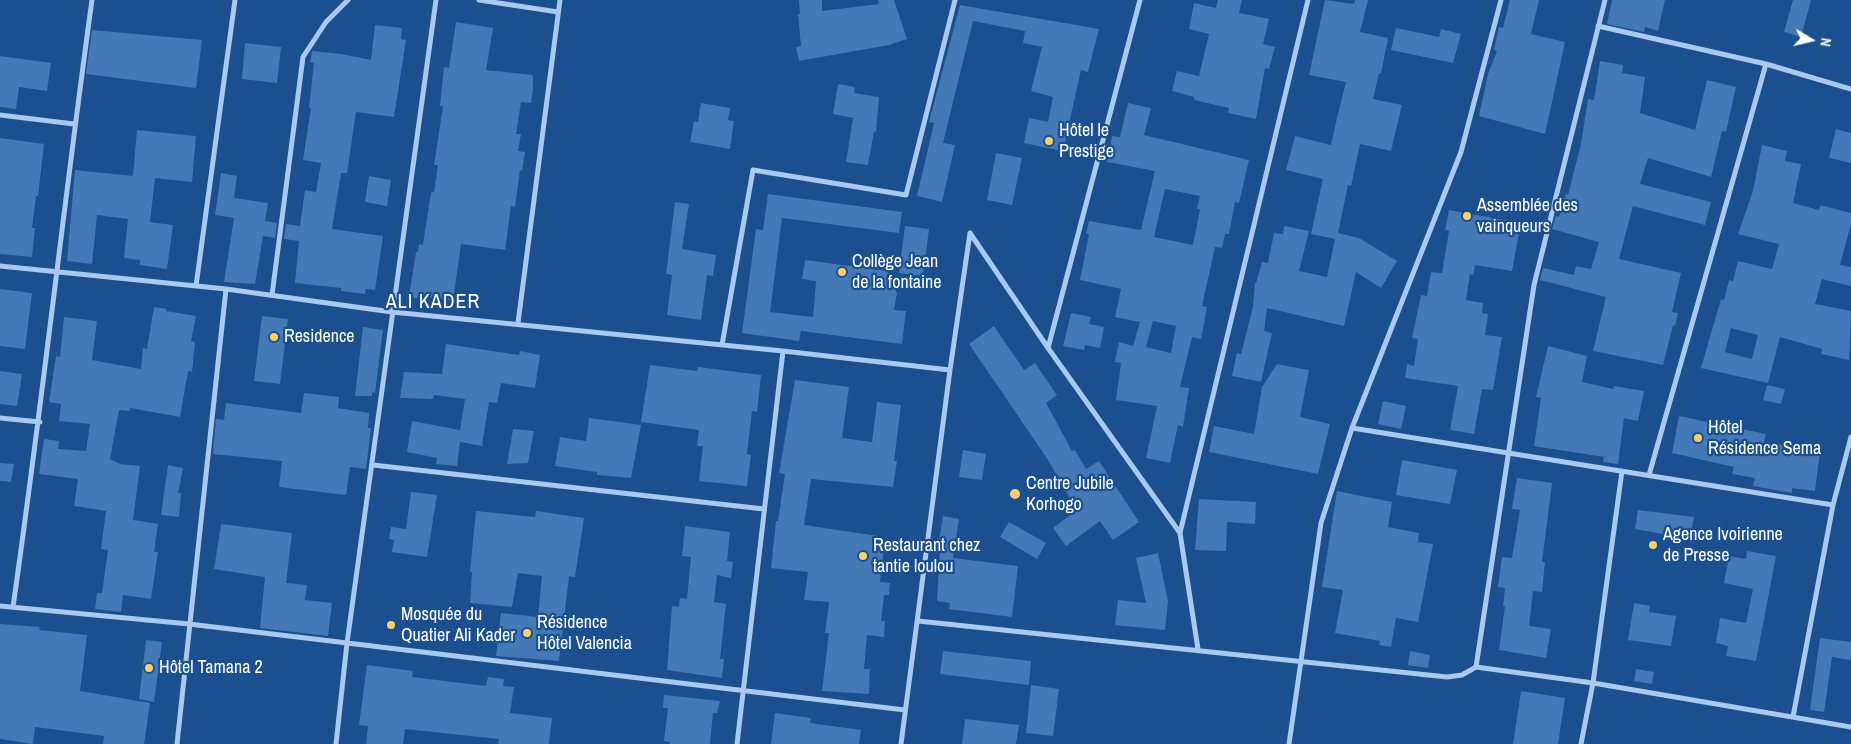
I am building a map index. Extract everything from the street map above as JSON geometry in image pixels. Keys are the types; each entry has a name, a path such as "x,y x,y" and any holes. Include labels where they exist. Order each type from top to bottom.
{"street":[{"path":"13,607 40,422 74,124 92,0"},
{"path":"196,286 235,0"},
{"path":"272,294 303,57 326,22 348,0"},
{"path":"336,744 347,643 436,0"},
{"path":"479,0 558,12"},
{"path":"518,324 560,0"},
{"path":"722,344 753,170 906,195 955,0"},
{"path":"1048,348 1140,0"},
{"path":"1198,649 1180,533 1308,0"},
{"path":"1289,744 1321,523 1352,428 1461,152 1500,0"},
{"path":"1476,667 1507,452 1534,284 1605,0"},
{"path":"1598,26 1766,64 1851,89"},
{"path":"1649,475 1766,64"},
{"path":"0,115 74,124"},
{"path":"901,744 970,233 1048,348 1180,533"},
{"path":"0,266 272,294 392,312 722,344 950,370"},
{"path":"177,744 226,289"},
{"path":"737,744 783,351"},
{"path":"0,418 40,422"},
{"path":"1352,428 1622,470 1833,506"},
{"path":"1793,717 1833,506 1851,438"},
{"path":"373,465 764,508"},
{"path":"1581,744 1593,683 1622,470"},
{"path":"0,606 189,624 905,710"},
{"path":"918,621 1447,676 1462,675 1476,667 1593,683 1851,727"}],"building":[{"path":"799,0 822,0 822,11 879,4 878,0 894,0 907,39 889,45 799,61 796,47 801,46 798,14 800,14"},
{"path":"1218,0 1242,0 1239,13 1269,19 1263,44 1275,47 1269,69 1265,68 1256,119 1228,113 1229,108 1194,100 1194,97 1172,91 1177,71 1199,76 1209,34 1189,29 1194,3 1216,8"},
{"path":"1325,0 1354,4 1355,0 1368,0 1360,32 1388,38 1381,74 1379,73 1373,99 1402,105 1391,151 1360,144 1351,186 1348,185 1338,233 1359,238 1397,261 1381,288 1356,272 1344,326 1267,308 1264,331 1272,333 1261,382 1232,376 1237,353 1241,354 1253,307 1255,283 1262,262 1268,263 1274,233 1283,234 1284,226 1309,231 1299,271 1327,277 1335,239 1311,234 1323,179 1286,170 1295,136 1331,145 1346,82 1309,75"},
{"path":"1510,0 1539,0 1531,34 1565,42 1545,134 1479,116 1488,74 1497,51 1494,50 1499,27 1503,28"},
{"path":"1612,0 1665,0 1658,31 1645,27 1644,32 1607,24"},
{"path":"1793,0 1811,0 1801,37 1784,32"},
{"path":"960,5 1099,29 1088,72 1081,70 1063,151 1024,143 1029,118 1048,122 1053,97 1031,91 1042,47 1023,43 1025,31 973,21 943,143 955,145 942,202 917,196 934,123 929,122"},
{"path":"456,22 493,28 486,70 533,75 533,89 531,103 521,102 516,134 521,134 518,151 525,152 522,171 520,170 515,207 511,206 505,250 461,244 453,301 428,297 428,300 409,297 416,252 418,252 419,244 423,245 431,192 434,192 438,165 434,165 443,106 440,106 444,67 449,68"},
{"path":"375,25 402,28 401,39 406,40 394,117 356,112 347,173 341,173 332,229 383,236 375,290 366,289 365,294 341,291 341,288 295,283 299,241 284,239 286,224 300,226 305,190 316,192 321,163 303,160 311,108 309,108 314,63 310,62 312,51 371,60"},
{"path":"1396,28 1439,37 1441,29 1461,34 1453,63 1391,50"},
{"path":"92,30 202,40 196,88 86,74"},
{"path":"245,43 281,47 277,83 242,79"},
{"path":"0,56 51,63 47,91 19,87 16,109 0,107"},
{"path":"1600,61 1623,65 1622,73 1645,77 1640,113 1695,130 1707,80 1736,87 1726,132 1722,131 1711,177 1648,158 1640,184 1711,202 1705,225 1633,206 1619,259 1681,273 1672,312 1678,313 1663,365 1593,351 1606,297 1540,280 1543,268 1574,275 1576,266 1591,269 1599,242 1552,229 1556,216 1559,217 1566,194 1568,195 1581,144 1588,99 1594,100"},
{"path":"838,84 855,87 854,93 879,97 876,132 874,131 868,165 846,162 853,118 833,114"},
{"path":"701,103 730,108 728,120 734,121 730,149 690,142 694,121 698,122"},
{"path":"1128,103 1151,108 1144,135 1249,160 1239,203 1235,202 1229,234 1225,234 1222,248 1215,247 1202,306 1207,307 1201,339 1192,337 1180,387 1189,388 1183,427 1178,425 1170,463 1146,458 1157,406 1116,400 1121,363 1115,362 1119,342 1133,346 1140,322 1115,317 1121,289 1080,280 1089,234 1086,234 1089,221 1141,230 1155,171 1107,162 1112,136 1120,137","holes":["1165,189 1200,196 1197,209 1200,209 1193,245 1154,237","1153,321 1176,326 1171,353 1146,347"]},
{"path":"1836,129 1851,133 1851,163 1829,158"},
{"path":"137,130 196,136 192,182 155,178 150,222 173,225 167,269 140,265 140,260 124,258 128,219 97,215 92,264 67,261 75,170 133,176"},
{"path":"0,138 44,144 32,228 35,228 32,257 0,254"},
{"path":"1762,145 1787,151 1785,161 1801,164 1793,203 1819,210 1820,205 1851,213 1851,224 1840,265 1851,267 1851,286 1822,279 1815,304 1851,311 1849,360 1821,354 1822,349 1780,337 1768,383 1701,368 1721,299 1724,300 1729,280 1733,281 1738,261 1772,269 1779,244 1738,234 1753,191","holes":["1731,328 1758,335 1752,359 1725,352"]},
{"path":"996,153 1022,158 1012,205 987,200"},
{"path":"221,173 237,176 234,198 268,203 265,221 277,223 275,238 263,236 255,284 224,282 234,218 215,215"},
{"path":"369,176 391,180 387,206 365,202"},
{"path":"768,194 902,212 899,233 782,218 770,312 813,317 816,281 802,279 805,260 887,271 897,293 894,310 906,311 902,344 801,331 799,341 742,333 756,229 763,230"},
{"path":"675,202 689,204 682,249 716,255 713,276 707,275 701,320 667,315 672,275 666,274"},
{"path":"1449,210 1521,223 1512,271 1475,265 1473,275 1470,274 1466,300 1483,303 1482,313 1488,314 1485,335 1502,337 1493,390 1482,389 1474,434 1450,430 1458,386 1405,378 1407,364 1414,366 1418,339 1412,338 1421,295 1427,296 1431,272 1442,273 1449,231 1445,230"},
{"path":"905,226 929,229 923,276 899,273"},
{"path":"0,289 32,293 25,349 0,346"},
{"path":"154,307 196,316 191,341 195,342 192,372 188,371 180,417 130,408 130,411 119,410 110,459 120,464 140,466 133,520 158,524 154,552 158,552 151,599 123,595 121,612 95,609 97,593 102,593 108,550 101,549 106,511 74,506 78,479 39,474 44,439 59,441 58,449 86,451 90,424 59,421 61,404 49,402 56,356 60,357 64,317 97,321 92,360 141,369 143,348 147,349"},
{"path":"1071,313 1091,317 1089,324 1104,327 1100,348 1085,345 1084,350 1063,346"},
{"path":"262,316 288,319 280,384 254,381"},
{"path":"994,326 1024,370 1035,363 1057,395 1046,403 1072,451 1075,450 1086,469 1099,461 1139,522 1113,540 1100,521 1066,546 1053,528 1077,510 1046,457 969,344"},
{"path":"363,327 383,330 375,393 372,392 372,396 355,396"},
{"path":"446,344 519,355 520,351 540,355 535,388 501,383 497,403 489,402 482,446 460,442 457,466 436,464 437,458 407,452 412,421 460,430 465,399 434,395 433,399 400,398 404,372 442,374"},
{"path":"1548,346 1587,356 1582,382 1613,389 1614,386 1644,391 1638,421 1624,418 1618,464 1603,462 1604,457 1534,446 1541,398 1536,397"},
{"path":"1277,364 1309,370 1300,417 1330,424 1318,474 1209,452 1214,426 1254,434 1262,387"},
{"path":"650,365 697,371 698,367 761,375 757,412 752,411 747,454 751,455 747,486 699,481 703,446 697,446 699,430 641,422"},
{"path":"0,371 22,374 17,406 0,404"},
{"path":"795,380 849,387 842,438 872,442 877,402 901,405 894,461 897,461 893,487 811,479 804,525 878,536 876,546 884,547 880,582 890,583 889,595 884,595 881,621 885,621 884,637 867,635 864,669 870,669 869,694 822,691 829,633 825,633 829,602 804,600 808,572 771,568 776,521 778,521 785,474 779,473"},
{"path":"1767,385 1785,389 1781,404 1763,400"},
{"path":"304,393 339,397 338,408 369,413 368,428 371,428 366,469 350,467 346,495 279,487 282,461 213,454 216,419 224,420 226,403 301,413"},
{"path":"1383,401 1406,406 1401,429 1378,424"},
{"path":"1679,416 1766,434 1764,442 1820,451 1815,491 1792,488 1792,493 1753,486 1755,478 1732,474 1734,467 1672,453"},
{"path":"589,418 641,425 631,478 597,475 597,472 555,466 560,437 586,441"},
{"path":"513,429 534,431 528,463 507,464"},
{"path":"963,450 986,454 982,480 959,477"},
{"path":"1402,460 1457,470 1450,504 1396,495"},
{"path":"0,463 14,464 11,482 0,481"},
{"path":"168,465 183,468 178,493 181,493 179,517 161,515"},
{"path":"1517,478 1552,483 1542,562 1545,562 1542,592 1533,591 1529,626 1551,629 1546,658 1499,650 1505,606 1503,606 1505,588 1498,587 1502,557 1512,558 1520,510 1512,509"},
{"path":"1337,491 1392,502 1388,527 1419,533 1418,542 1433,544 1418,622 1396,618 1391,647 1379,645 1380,641 1335,633 1343,590 1322,587"},
{"path":"411,492 437,495 427,557 392,552 394,540 389,539 391,527 406,529"},
{"path":"1199,499 1256,502 1255,524 1227,522 1226,551 1195,550"},
{"path":"1638,510 1694,517 1690,539 1635,529"},
{"path":"476,511 535,517 536,511 584,518 575,577 569,576 559,661 496,656 501,613 538,617 542,576 518,573 512,607 470,603 472,572 470,572"},
{"path":"943,516 959,519 953,558 1018,566 1012,617 949,609 950,603 937,601 940,547 938,547"},
{"path":"1009,522 1046,543 1037,559 1000,537"},
{"path":"221,524 292,533 286,583 307,585 305,600 332,603 328,636 260,628 265,577 214,569"},
{"path":"685,526 730,532 727,561 733,562 731,578 717,575 714,602 726,604 720,659 724,659 722,678 667,670 672,606 679,607 680,598 687,599 691,557 682,556"},
{"path":"1747,551 1776,556 1756,661 1726,656 1728,646 1716,643 1720,618 1746,623 1753,589 1724,583 1729,556 1746,559"},
{"path":"1158,553 1168,601 1165,630 1115,625 1118,600 1146,603 1136,558"},
{"path":"1634,603 1650,606 1649,612 1676,616 1671,646 1628,640"},
{"path":"0,624 40,627 39,630 87,635 80,691 150,703 144,744 103,744 104,736 35,727 33,744 0,739"},
{"path":"1820,638 1851,642 1851,660 1832,657 1824,712 1810,710"},
{"path":"146,640 162,642 154,702 139,699"},
{"path":"943,651 1031,661 1029,685 940,674"},
{"path":"1410,651 1430,655 1428,668 1408,665"},
{"path":"367,665 413,671 412,677 486,686 488,677 504,679 503,686 514,687 510,713 552,718 549,744 498,744 499,739 405,729 403,744 366,744 368,726 359,725"},
{"path":"1636,669 1654,672 1652,684 1634,681"},
{"path":"1031,685 1059,689 1053,736 1026,733"},
{"path":"1521,691 1565,698 1558,744 1513,744"},
{"path":"664,695 720,701 717,713 713,713 710,744 670,744 670,742 664,741 668,708 663,708"},
{"path":"775,713 811,718 810,723 861,730 859,744 771,744"},
{"path":"965,719 1019,725 1016,744 962,744"}],"place":[{"name":"Hôtel le Prestige","path":"1049,141"},
{"name":"Assemblée des vainqueurs","path":"1467,216"},
{"name":"Collège Jean de la fontaine","path":"842,272"},
{"name":"Residence","path":"274,337"},
{"name":"Hôtel Résidence Sema","path":"1698,438"},
{"name":"Centre Jubile Korhogo","path":"1015,494"},
{"name":"Agence Ivoirienne de Presse","path":"1653,545"},
{"name":"Restaurant chez tantie loulou","path":"863,556"},
{"name":"Mosquée du Quatier Ali Kader","path":"391,625"},
{"name":"Résidence Hôtel Valencia","path":"527,633"},
{"name":"Hôtel Tamana 2","path":"149,668"}],"district":[{"name":"ALI KADER","path":"433,303"}]}
